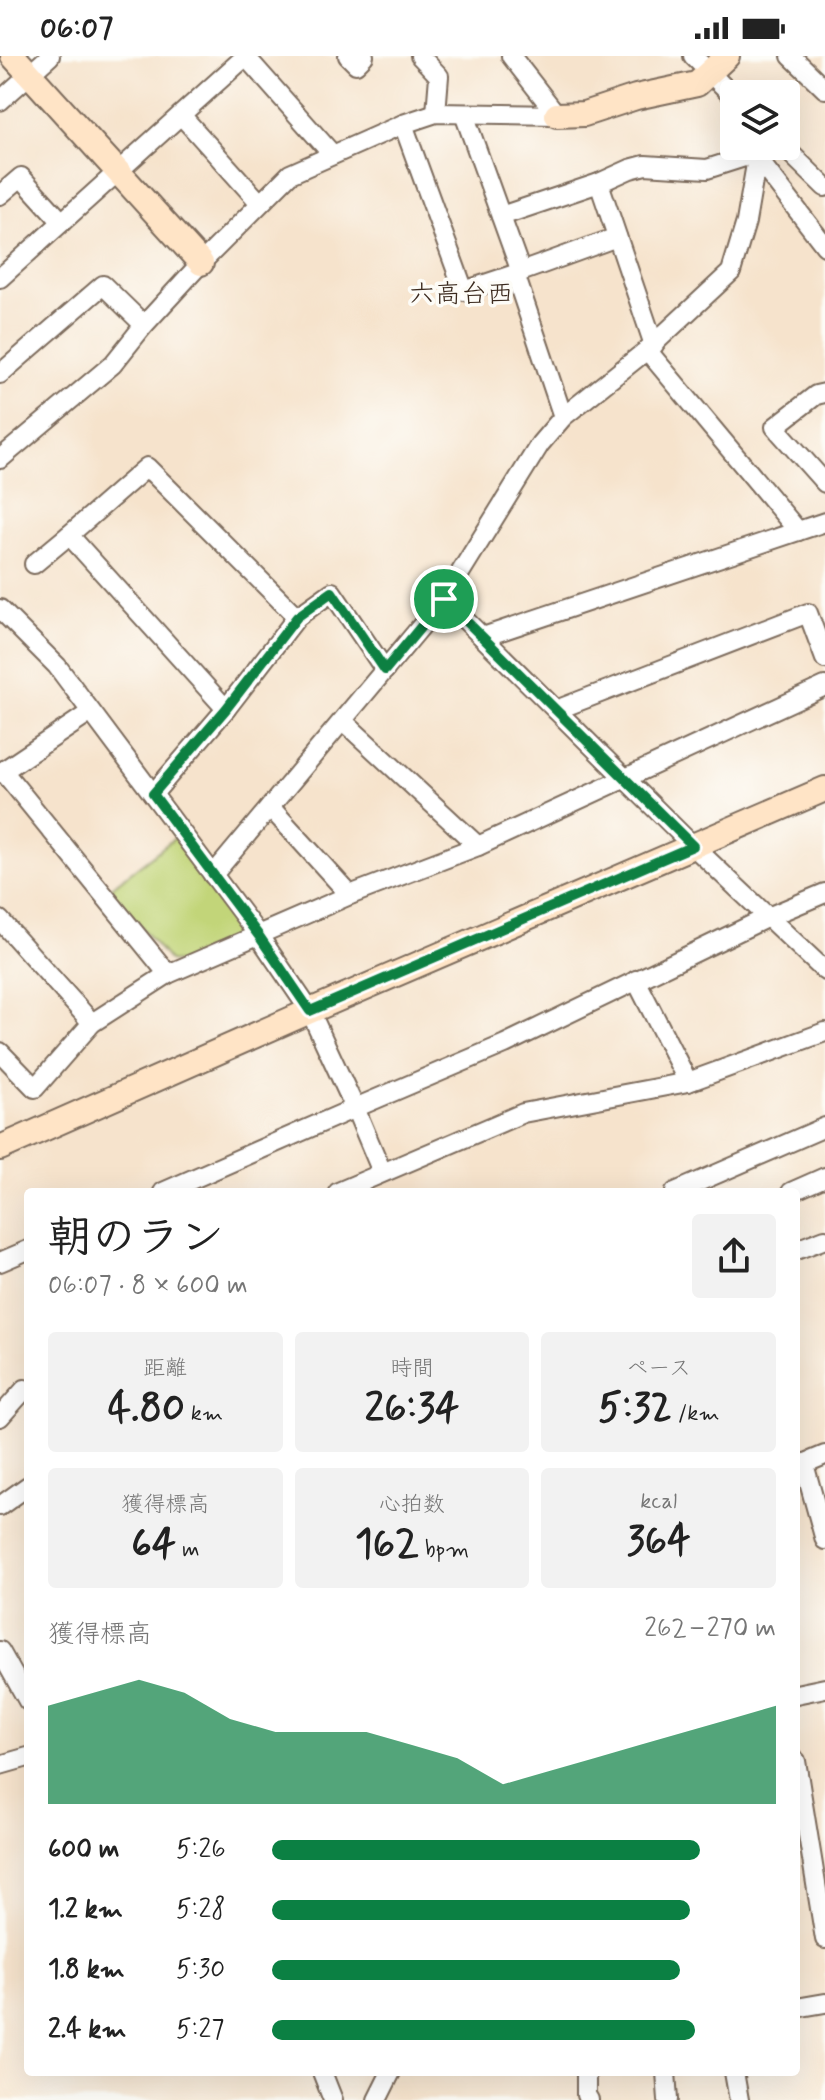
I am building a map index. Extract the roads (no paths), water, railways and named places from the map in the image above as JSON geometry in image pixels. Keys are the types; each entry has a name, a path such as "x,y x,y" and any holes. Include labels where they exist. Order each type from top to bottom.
{"street":[{"path":"13,56 201,263"},
{"path":"0,101 50,56"},
{"path":"0,278 246,56 332,154"},
{"path":"348,56 356,64 364,56"},
{"path":"420,56 439,76 436,113"},
{"path":"511,56 557,115"},
{"path":"791,56 818,71 825,89"},
{"path":"0,459 113,364 201,263 290,174 403,124 436,113 584,114 636,97 697,84 710,62 722,80"},
{"path":"464,114 501,216 563,417"},
{"path":"181,115 260,203"},
{"path":"403,124 464,291 617,237"},
{"path":"501,216 645,165 707,169 735,160"},
{"path":"213,875 444,599 531,456 563,417 650,348 731,272 746,222 758,160"},
{"path":"764,160 825,246"},
{"path":"797,160 825,187"},
{"path":"0,195 21,177 62,222"},
{"path":"599,183 650,348 798,531"},
{"path":"0,374 103,285 144,325"},
{"path":"825,393 816,395 775,427 825,483"},
{"path":"34,564 147,467 297,617"},
{"path":"483,637 825,522"},
{"path":"69,535 226,709"},
{"path":"153,794 226,709 297,617 332,592 385,670"},
{"path":"444,599 693,846 825,971"},
{"path":"0,609 57,666 259,936 310,1011 382,1172"},
{"path":"556,710 808,613 825,659"},
{"path":"0,1052 35,1088 92,1023 168,974 350,895 478,846 825,686"},
{"path":"91,712 2,772 168,974"},
{"path":"343,721 478,846"},
{"path":"0,1148 825,789"},
{"path":"270,807 350,895"},
{"path":"172,1188 505,1044 768,917 825,893"},
{"path":"0,920 92,1023"},
{"path":"636,980 688,1082"},
{"path":"347,1188 523,1113 688,1082 825,1032"},
{"path":"702,1187 825,1127"},
{"path":"800,1188 825,1177"},
{"path":"800,1248 825,1239"},
{"path":"0,1262 24,1252"},
{"path":"0,1417 24,1390"},
{"path":"825,1455 800,1465 825,1540"},
{"path":"0,1506 24,1489"},
{"path":"0,1651 24,1694"},
{"path":"800,1693 825,1688"},
{"path":"0,1765 24,1758"},
{"path":"800,1786 825,1939"},
{"path":"800,2007 825,2003"},
{"path":"324,2076 333,2100"},
{"path":"377,2100 389,2076"},
{"path":"586,2076 589,2100"},
{"path":"666,2076 668,2100"},
{"path":"735,2076 739,2100"}],"district":[{"name":"六高台西","path":"461,295"}]}
